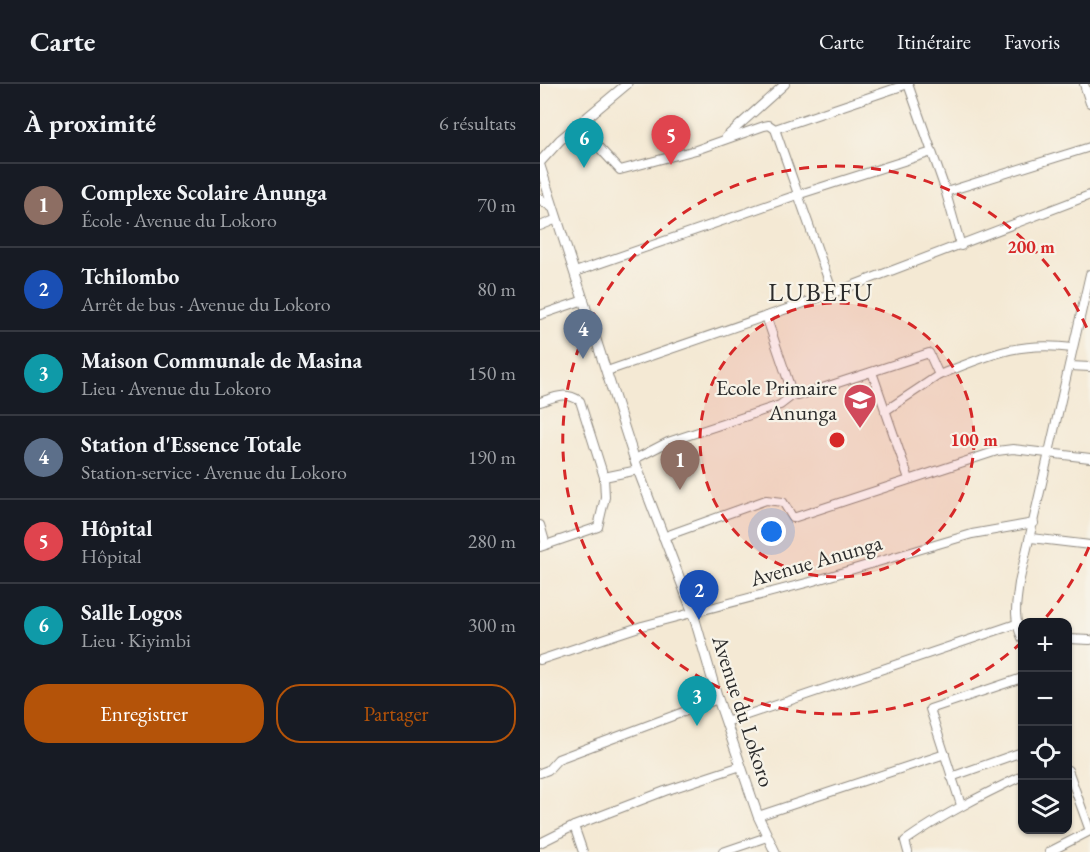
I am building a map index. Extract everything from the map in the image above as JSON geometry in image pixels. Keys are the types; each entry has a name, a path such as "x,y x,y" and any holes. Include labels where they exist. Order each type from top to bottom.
{"street":[{"path":"540,151 579,126 627,84"},
{"path":"723,140 785,84"},
{"path":"775,129 908,84 946,192 961,246"},
{"path":"1084,84 1090,103"},
{"path":"579,126 620,170 696,150 770,125 775,129 833,293"},
{"path":"540,164 560,140"},
{"path":"946,192 1090,147"},
{"path":"575,272 797,195 932,152"},
{"name":"Avenue du Lokoro","path":"540,164 638,470 693,613 718,699 758,816 775,852"},
{"path":"607,371 833,293 1090,195"},
{"path":"540,199 552,207"},
{"path":"540,226 557,219"},
{"path":"1018,628 1016,624 1019,584 1089,279"},
{"path":"540,315 584,300"},
{"path":"766,316 793,395"},
{"path":"885,411 939,375 1007,349 1051,345 1073,348"},
{"path":"635,459 668,442 780,405 793,395 798,396 929,353 939,375"},
{"path":"1070,366 1090,367"},
{"path":"872,372 909,479"},
{"path":"540,402 560,395 570,395 580,401 604,477 605,497 598,527 543,546 540,525"},
{"path":"663,537 766,500 776,499 783,502 793,518 997,451 1013,448 1090,458"},
{"path":"604,477 638,470"},
{"name":"Avenue Anunga","path":"540,660 642,626 972,534 1034,523"},
{"path":"1030,538 1090,545"},
{"path":"726,722 1016,624"},
{"path":"1072,639 1090,640"},
{"path":"961,805 933,719 932,708 1018,680"},
{"path":"540,772 548,770 558,759 718,699"},
{"path":"758,816 945,754"},
{"path":"951,777 1018,754"},
{"path":"540,843 574,826 665,791 741,766"},
{"path":"908,852 905,841 961,805 1018,778"},
{"path":"1048,852 1090,831 1072,780"},
{"path":"574,826 583,852"},
{"path":"723,852 767,837"}],"place":[{"name":"Hôpital","path":"671,165"},
{"name":"Salle Logos","path":"584,168"},
{"name":"Station d'Essence Totale","path":"583,359"},
{"name":"Ecole Primaire Anunga","path":"860,429"},
{"name":"Complexe Scolaire Anunga","path":"680,490"},
{"name":"Tchilombo","path":"699,620"},
{"name":"Maison Communale de Masina","path":"697,726"}],"district":[{"name":"LUBEFU","path":"821,292"}]}
